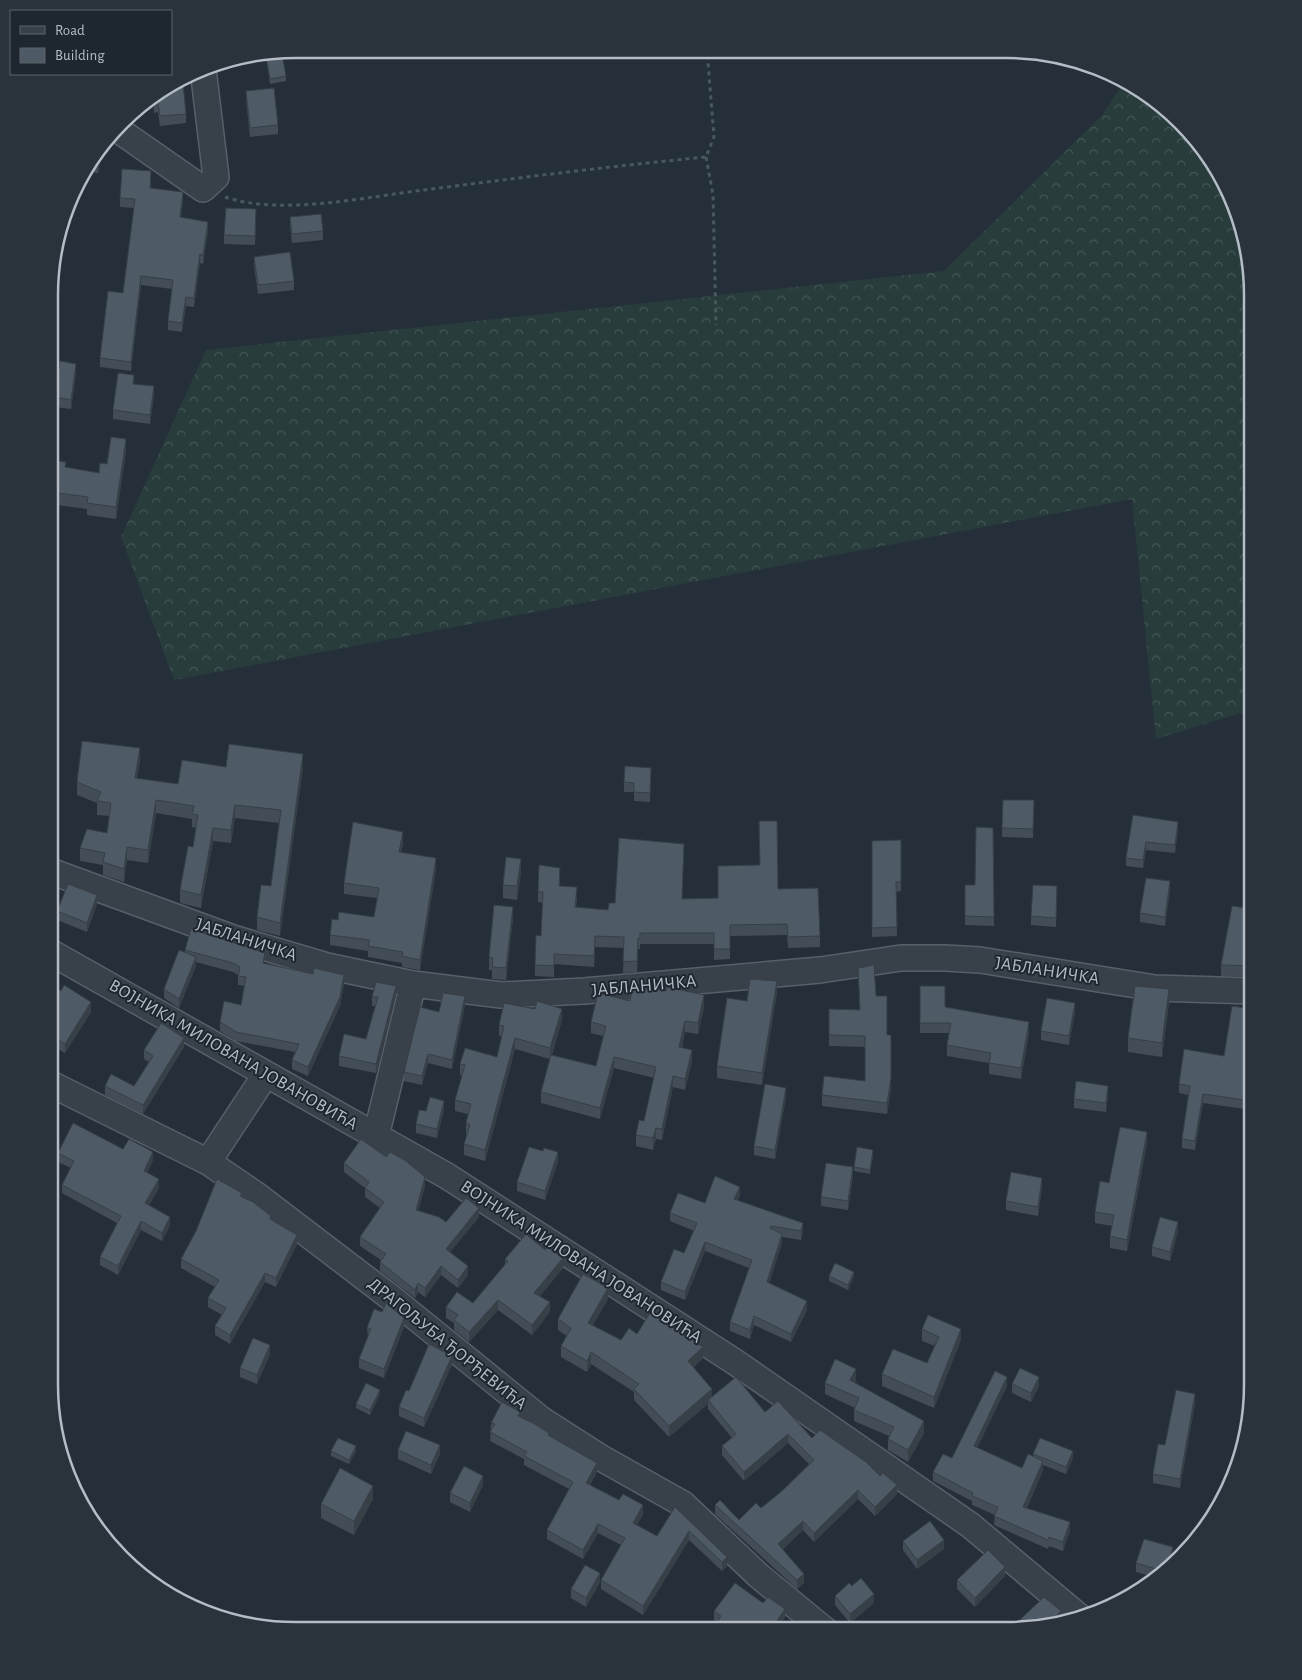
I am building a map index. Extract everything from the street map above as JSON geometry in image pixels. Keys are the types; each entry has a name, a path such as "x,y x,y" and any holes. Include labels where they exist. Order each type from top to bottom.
{"street":[{"path":"122,132 203,189 216,177 204,76"},
{"name":"ЈАБЛАНИЧКА","path":"58,874 233,938 327,966 413,984 501,995 584,991 820,970 901,958 980,960 1164,989 1244,991"},
{"name":"ВОЈНИКА МИЛОВАНА ЈОВАНОВИЋА","path":"58,957 447,1176 735,1362 970,1525 1075,1612"},
{"path":"376,1136 413,984"},
{"path":"208,1162 266,1074"},
{"name":"ДРАГОЉУБА ЂОРЂЕВИЋА","path":"58,1087 208,1162 254,1194 394,1300 542,1420 603,1459 683,1504 759,1576 815,1622"}],"path":[{"path":"708,58 714,137 706,157 713,195 716,325"},
{"path":"203,189 240,202 304,204 597,168 706,157"}],"green space":[{"path":"1121,86 1164,116 1186,138 1213,176 1232,219 1240,249 1244,279 1244,712 1156,739 1132,499 174,680 121,537 206,350 944,271 1103,114"}],"building":[{"path":"283,58 286,76 270,79 266,60"},
{"path":"183,85 186,114 160,116 158,103 155,104"},
{"path":"274,88 278,125 250,128 246,91"},
{"path":"122,169 151,171 150,188 183,192 180,217 208,222 203,255 200,254 194,298 186,297 182,323 168,321 173,280 141,276 131,362 100,358 108,291 123,293 135,199 120,198"},
{"path":"226,208 256,209 255,236 224,235"},
{"path":"321,214 323,231 292,234 290,217"},
{"path":"290,252 294,281 258,285 254,257"},
{"path":"60,361 76,364 71,400 58,398"},
{"path":"118,373 134,375 133,384 154,386 150,415 113,410"},
{"path":"111,437 126,439 116,507 87,503 88,497 58,493 58,461 66,462 65,467 99,473 100,463 107,464"},
{"path":"82,741 140,748 135,778 178,784 182,760 226,767 229,744 303,754 280,923 257,917 261,885 271,886 281,810 235,805 231,830 213,828 201,895 180,890 188,846 193,847 198,815 192,814 194,806 156,800 148,850 127,847 124,869 103,862 105,853 80,848 87,829 107,833 111,803 97,801 101,792 77,782"},
{"path":"625,766 651,768 650,793 634,792 634,783 624,782"},
{"path":"1003,800 1034,800 1033,829 1002,828"},
{"path":"1133,815 1178,822 1175,845 1146,842 1143,860 1126,858"},
{"path":"759,821 777,821 778,889 818,888 820,936 788,937 787,924 730,925 730,949 714,949 714,933 640,933 637,961 623,962 624,937 595,936 594,956 554,954 554,966 535,965 536,935 541,936 543,892 538,892 539,865 560,868 559,886 577,887 575,907 608,910 609,903 615,903 619,838 684,844 682,899 718,898 718,866 760,865"},
{"path":"353,822 403,832 399,852 436,858 420,960 402,956 403,952 368,946 370,940 330,935 332,919 338,920 339,912 374,917 379,888 344,883"},
{"path":"976,827 993,828 994,917 965,916 965,885 975,885"},
{"path":"901,840 901,882 896,882 897,927 872,928 872,841"},
{"path":"506,857 521,859 517,886 503,885"},
{"path":"1146,878 1170,881 1165,917 1140,913"},
{"path":"68,884 97,895 87,923 58,911"},
{"path":"1033,885 1057,886 1056,918 1031,916"},
{"path":"494,905 513,907 506,968 492,967 493,958 489,957"},
{"path":"1232,906 1244,908 1244,966 1221,965"},
{"path":"191,929 265,953 263,963 313,974 314,968 344,975 340,997 308,1067 292,1060 299,1044 236,1032 220,1022 224,1001 241,1005 246,977 238,976 240,967 233,963 185,950"},
{"path":"179,950 196,957 179,999 164,989"},
{"path":"874,965 876,996 887,996 887,1035 891,1035 891,1078 887,1103 822,1095 824,1076 865,1081 865,1036 829,1035 829,1009 860,1010 858,968"},
{"path":"750,979 777,981 762,1073 717,1066 727,998 747,1001"},
{"path":"376,982 396,986 376,1064 339,1056 344,1034 366,1039 378,997 372,997"},
{"path":"64,985 91,1002 65,1044 58,1040 58,989 61,991"},
{"path":"920,986 945,986 945,1007 1029,1022 1021,1068 989,1063 991,1053 947,1045 951,1023 920,1023"},
{"path":"1135,986 1169,989 1162,1043 1128,1038"},
{"path":"667,987 704,995 698,1023 685,1021 679,1047 692,1050 685,1079 673,1076 662,1129 656,1128 653,1138 636,1135 639,1120 644,1121 656,1067 614,1057 600,1108 541,1092 551,1055 596,1066 606,1026 591,1022 598,993 630,1001 632,990 654,988 666,991"},
{"path":"443,993 465,996 452,1060 428,1054 422,1076 404,1072 420,1007 439,1012"},
{"path":"1047,998 1075,1003 1069,1036 1041,1031"},
{"path":"537,1001 562,1009 550,1048 515,1038 485,1150 464,1144 470,1125 466,1123 471,1104 455,1100 465,1065 460,1064 465,1048 497,1057 504,1026 499,1025 504,1003 535,1009"},
{"path":"1232,1006 1244,1008 1244,1100 1203,1094 1195,1141 1182,1139 1190,1086 1179,1084 1184,1049 1224,1056"},
{"path":"161,1023 184,1038 143,1105 105,1086 111,1074 134,1086 153,1056 144,1050"},
{"path":"1076,1081 1108,1086 1106,1103 1074,1099"},
{"path":"765,1084 786,1088 775,1150 754,1146"},
{"path":"430,1097 444,1101 437,1129 416,1124 419,1110 426,1111"},
{"path":"73,1123 123,1149 129,1139 153,1152 144,1171 159,1179 145,1203 170,1217 162,1233 141,1221 118,1266 100,1257 121,1216 62,1185 74,1161 58,1153"},
{"path":"1120,1127 1147,1132 1127,1240 1110,1236 1114,1215 1095,1212 1100,1181 1109,1183"},
{"path":"361,1139 386,1157 390,1152 406,1161 425,1177 416,1210 439,1217 446,1222 466,1198 479,1208 446,1249 468,1266 458,1280 441,1266 425,1288 418,1283 415,1290 380,1262 386,1254 360,1237 384,1202 365,1188 369,1182 344,1163"},
{"path":"529,1147 543,1151 544,1148 558,1152 545,1191 517,1182"},
{"path":"857,1147 873,1150 870,1170 854,1167"},
{"path":"826,1163 853,1167 848,1201 821,1197"},
{"path":"1011,1172 1042,1178 1038,1207 1006,1201"},
{"path":"715,1176 740,1187 734,1199 803,1223 801,1231 771,1226 770,1228 782,1234 767,1282 807,1301 791,1334 754,1316 750,1330 730,1322 752,1260 705,1242 685,1292 661,1282 674,1249 684,1253 697,1223 670,1213 678,1193 705,1203"},
{"path":"217,1179 242,1193 240,1196 253,1202 271,1216 270,1219 297,1235 276,1278 265,1273 230,1335 215,1326 226,1308 208,1298 219,1280 181,1259 196,1231"},
{"path":"1160,1217 1178,1222 1170,1252 1152,1247"},
{"path":"526,1234 545,1250 547,1247 563,1258 534,1293 550,1302 532,1325 498,1300 469,1332 454,1320 458,1315 446,1307 457,1292 473,1303 508,1261 505,1259"},
{"path":"835,1263 854,1272 848,1285 829,1276"},
{"path":"583,1274 608,1288 588,1323 621,1340 629,1328 637,1334 650,1313 703,1347 688,1361 712,1389 669,1426 634,1389 639,1384 591,1352 587,1361 561,1346 571,1328 558,1319"},
{"path":"386,1303 404,1318 384,1369 359,1359 371,1329 367,1328 374,1309 382,1312"},
{"path":"928,1315 961,1329 934,1397 882,1374 893,1349 927,1363 939,1337 922,1329"},
{"path":"253,1338 270,1345 257,1375 240,1368"},
{"path":"429,1344 452,1356 424,1418 399,1407 406,1390 409,1391"},
{"path":"835,1359 856,1369 850,1380 924,1421 908,1450 888,1439 894,1427 854,1410 859,1398 825,1383"},
{"path":"1020,1368 1039,1377 1031,1393 1012,1384"},
{"path":"995,1371 1007,1377 974,1446 1022,1468 1028,1454 1043,1461 1023,1507 1070,1522 1063,1542 1049,1537 1048,1540 994,1516 998,1507 972,1496 973,1493 933,1472 943,1454 952,1458"},
{"path":"736,1377 765,1412 778,1401 812,1438 820,1430 866,1462 880,1476 883,1473 897,1485 875,1507 858,1490 814,1533 803,1521 778,1544 804,1574 797,1580 715,1505 720,1500 739,1520 756,1503 761,1508 814,1460 788,1434 744,1472 722,1446 736,1434 708,1400"},
{"path":"366,1383 380,1390 370,1410 356,1404"},
{"path":"1176,1390 1195,1394 1180,1479 1153,1474 1158,1444 1165,1445"},
{"path":"502,1402 520,1412 518,1416 535,1424 549,1433 548,1435 597,1463 586,1483 619,1500 623,1494 643,1505 633,1523 657,1536 675,1507 727,1557 722,1562 689,1531 643,1606 601,1580 625,1538 598,1524 583,1550 547,1530 573,1482 524,1456 527,1452 490,1432 495,1424 491,1423"},
{"path":"406,1431 440,1445 431,1465 398,1450"},
{"path":"338,1438 356,1446 349,1460 331,1451"},
{"path":"1040,1438 1073,1451 1066,1467 1033,1454"},
{"path":"464,1466 483,1476 470,1503 450,1493"},
{"path":"340,1468 373,1486 354,1521 321,1504"},
{"path":"930,1521 944,1540 917,1560 903,1541"},
{"path":"1144,1539 1173,1547 1170,1558 1157,1569 1136,1563"},
{"path":"988,1550 1005,1567 975,1598 957,1580"},
{"path":"585,1565 600,1573 586,1598 571,1589"},
{"path":"861,1578 874,1594 850,1614 835,1596 849,1583 852,1586"},
{"path":"735,1583 763,1603 768,1597 785,1609 776,1622 717,1622 721,1616 714,1611"},
{"path":"1044,1597 1061,1611 1054,1618 1018,1622"}]}
